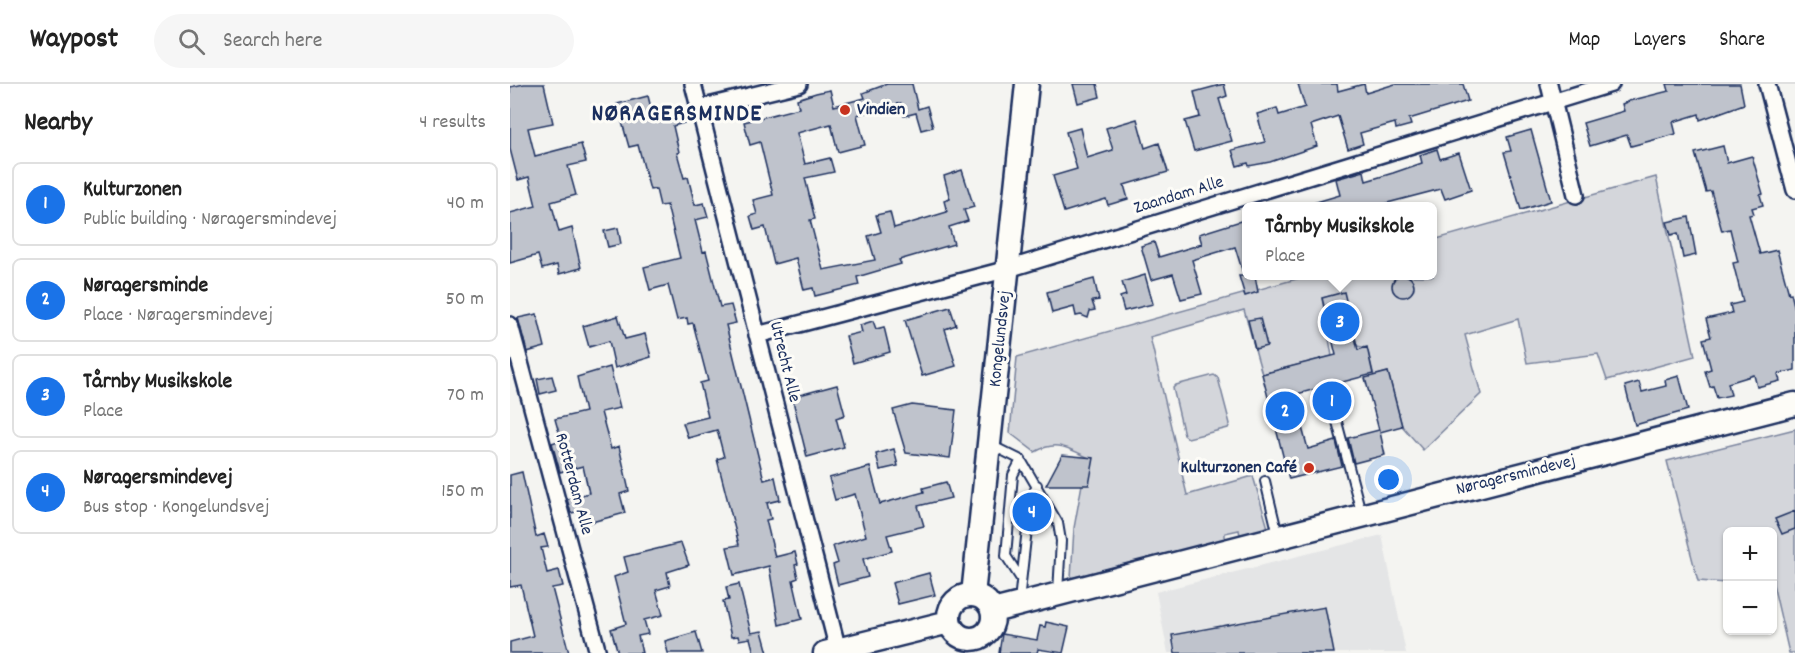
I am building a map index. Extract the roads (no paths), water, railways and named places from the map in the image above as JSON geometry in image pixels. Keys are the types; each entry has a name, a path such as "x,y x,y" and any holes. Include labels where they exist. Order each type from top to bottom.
{"street":[{"name":"Utrecht Alle","path":"693,84 757,335 832,651"},
{"path":"700,108 799,84"},
{"name":"Kongelundsvej","path":"973,595 1027,84"},
{"path":"1549,84 1576,195"},
{"name":"Zaandam Alle","path":"757,335 1008,269 1611,84"},
{"path":"1767,84 1795,190"},
{"name":"Rotterdam Alle","path":"510,325 598,653"},
{"name":"Nøragersmindevej","path":"993,611 1795,404"},
{"path":"973,595 982,597 993,611 994,619 987,633 963,646 949,622 949,614 957,599 973,595"},
{"path":"832,651 949,622"}],"lane":[{"path":"1336,418 1362,516"},
{"path":"989,444 1021,460 1058,522 1061,541 1058,594"},
{"path":"1021,460 1013,475 1006,556 1022,579"},
{"path":"1265,481 1279,537"},
{"path":"1018,604 1030,502 1037,485"}],"place":[{"name":"Vindien","path":"845,110"},
{"name":"Tårnby Musikskole","path":"1340,322"},
{"name":"Kulturzonen","path":"1332,401"},
{"name":"Nøragersminde","path":"1285,411"},
{"name":"Kulturzonen Café","path":"1309,468"},
{"name":"Nøragersmindevej","path":"1032,512"}],"district":[{"name":"NØRAGERSMINDE","path":"677,115"}]}
